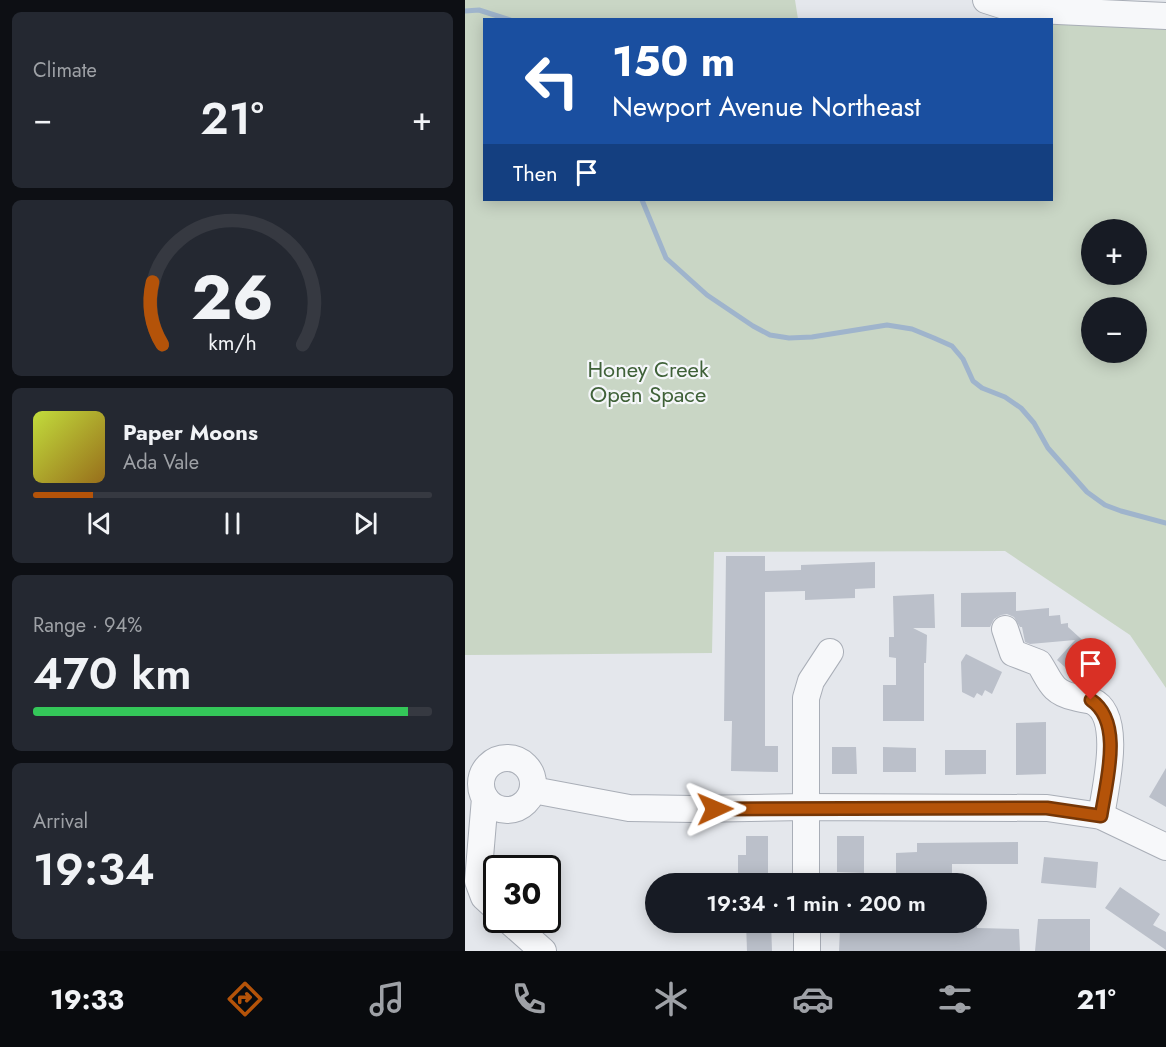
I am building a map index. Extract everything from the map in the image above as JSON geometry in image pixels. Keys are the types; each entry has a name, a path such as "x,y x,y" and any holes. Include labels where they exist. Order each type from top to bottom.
{"street":[{"path":"986,0 1011,8 1166,16"},
{"path":"1005,629 1013,653 1039,663 1047,679 1055,688 1064,694 1091,700 1100,706 1106,715 1111,745 1101,816"},
{"path":"806,873 806,698 810,681 830,652"},
{"path":"477,786 492,806 502,810 512,810 522,806 529,799 534,780 525,764 508,757 490,764 477,786 478,881 483,894"},
{"path":"533,790 629,808 1047,808 1101,816 1166,847"},
{"path":"523,933 543,951"},
{"path":"807,933 807,951"}],"green space":[{"name":"Honey Creek Open Space","path":"465,0 795,0 798,18 483,18 483,201 1053,201 1053,21 1166,20 1166,688 1130,635 1005,551 714,552 712,653 465,655"}],"building":[{"path":"726,556 765,556 765,571 801,570 801,565 875,562 875,588 855,589 855,598 805,600 805,591 765,592 765,746 778,746 778,772 731,771 732,721 724,721"},
{"path":"1016,592 1016,611 1049,608 1049,616 1060,615 1061,624 1068,623 1068,627 1111,666 1093,686 1084,684 1057,660 1075,640 1030,644 1025,642 1022,627 1014,617 1007,614 994,619 990,627 961,627 961,593"},
{"path":"934,594 935,628 913,628 927,635 926,663 924,663 924,721 883,721 883,685 896,685 896,658 889,657 889,637 894,637 893,596"},
{"path":"966,654 1002,672 992,694 985,690 982,696 977,693 974,698 962,692 961,662"},
{"path":"1046,722 1046,774 1016,775 1016,723"},
{"path":"832,747 856,747 857,774 832,774"},
{"path":"883,747 916,748 916,772 883,772"},
{"path":"945,750 986,750 986,774 945,775"},
{"path":"1166,768 1166,807 1149,797"},
{"path":"746,836 768,836 768,873 738,873 738,855 746,855"},
{"path":"837,836 864,836 864,873 837,872"},
{"path":"1018,842 1018,864 952,864 952,873 896,873 896,853 917,852 917,843"},
{"path":"1044,857 1098,862 1096,888 1041,883"},
{"path":"1120,887 1160,914 1153,925 1166,932 1166,950 1105,908"},
{"path":"1038,919 1090,919 1090,951 1035,951"},
{"path":"987,928 1019,929 1020,951 839,951 840,933 987,933"},
{"path":"746,933 771,933 772,951 747,951"}],"waterway":[{"path":"465,11 479,10 504,18"},
{"path":"642,201 666,258 707,295 753,326 770,335 789,338 812,337 887,325 912,329 952,346 963,359 973,381 1021,408 1034,423 1048,448 1087,492 1105,505 1166,523"}],"route":[{"path":"715,809 1047,808 1101,816 1111,745 1106,715 1100,706 1091,700"}]}
